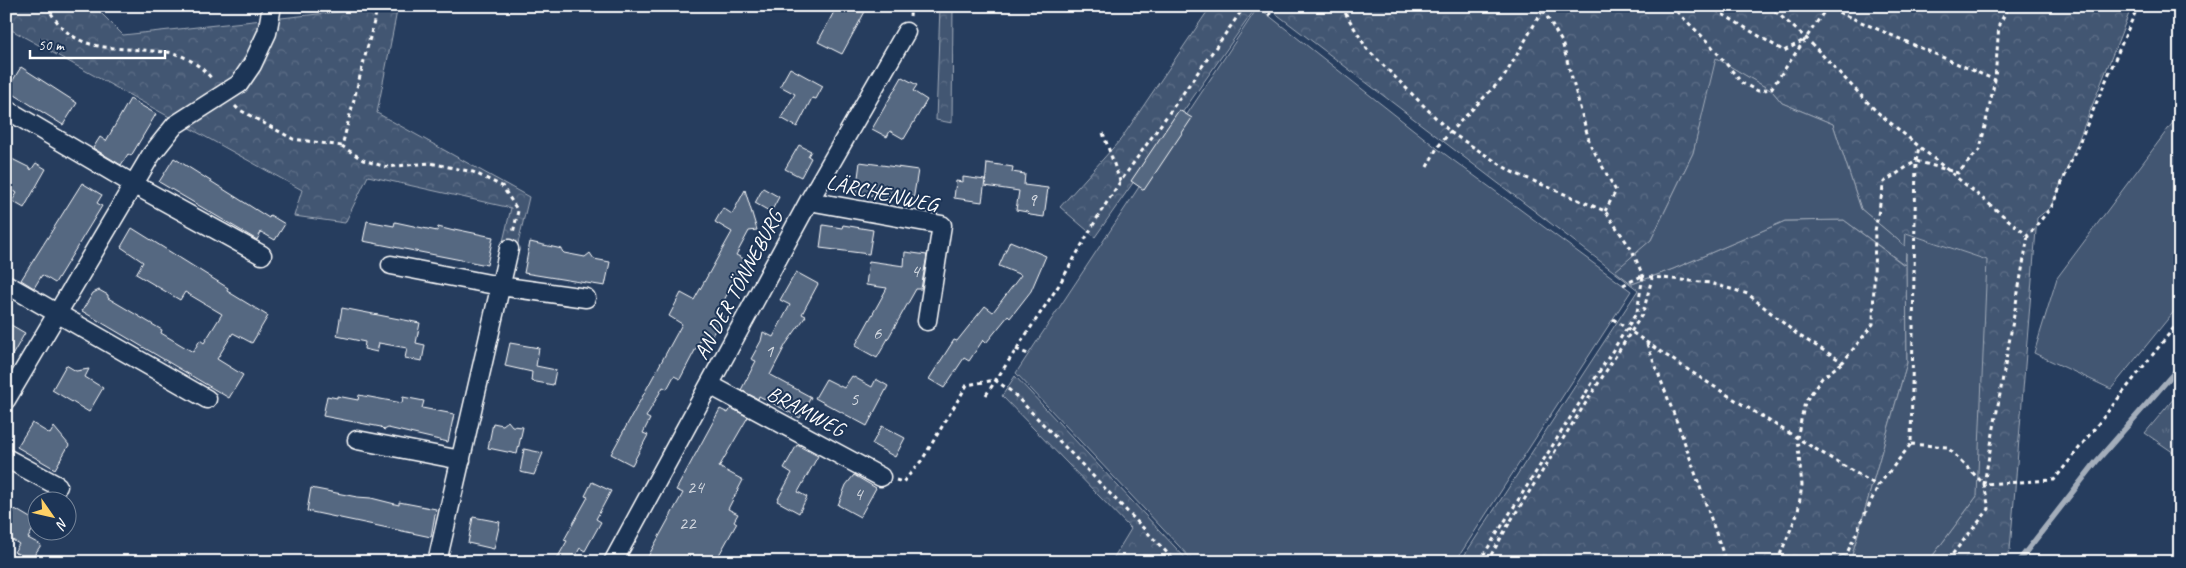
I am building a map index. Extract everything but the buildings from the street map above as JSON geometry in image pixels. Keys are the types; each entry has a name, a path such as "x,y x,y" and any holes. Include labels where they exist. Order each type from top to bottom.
{"street":[{"path":"6,400 151,155 175,125 238,84 252,65 267,33 272,6"},
{"name":"AN DER TÖNNEBURG","path":"613,562 809,201 906,32"},
{"path":"6,109 133,184 262,255"},
{"name":"LÄRCHENWEG","path":"809,201 942,225 927,321"},
{"path":"438,562 509,249"},
{"path":"391,266 500,286 586,298"},
{"path":"6,284 207,399"},
{"name":"BRAMWEG","path":"710,385 881,477"},
{"path":"357,440 461,460"},
{"path":"6,458 58,486"}],"path":[{"path":"47,6 54,20 74,38 94,46 112,50 134,49 174,53 190,60 205,71 238,109 293,139 342,146 363,160 386,167 430,163 473,172 502,186 518,211 509,249"},
{"path":"342,146 378,6"},
{"path":"986,395 1059,285 1120,182 1245,6"},
{"path":"1269,16 1273,6"},
{"path":"1341,6 1367,49 1450,132 1512,172 1605,211 1632,250 1643,276 1637,312 1479,562"},
{"path":"1671,6 1709,43 1742,83 1758,91 1771,89 1826,7 1995,80"},
{"path":"1709,6 1784,51 1806,38"},
{"path":"1769,6 1806,38 1876,111 2028,236"},
{"path":"1777,562 1798,512 1802,485 1797,438 1805,402 1822,378 1843,362 1873,324 1875,231 1884,182 1916,161 1958,173 1980,149 1995,80 1998,24 2010,6"},
{"path":"1946,562 1988,509 1984,484 2028,236 2052,206 2138,6"},
{"path":"1426,167 1437,148 1450,132 1504,77 1544,8"},
{"path":"1544,8 1562,42 1590,144 1616,191 1605,211"},
{"path":"1103,133 1120,182"},
{"path":"1843,561 1878,486 1911,444 1916,161 1919,147"},
{"path":"1623,286 1643,276 1710,283 1748,294 1798,335 1843,362"},
{"path":"1487,562 1510,522 1644,313 1652,278"},
{"path":"1613,319 1646,343 1797,438 1878,486"},
{"path":"1911,444 1947,447 1984,484 2054,480 2180,320"},
{"path":"1646,343 1686,446 1726,562"},
{"path":"1016,349 1028,354"},
{"path":"881,477 904,482 922,460 967,384 995,380 1012,392 1176,562"}],"green space":[{"path":"6,6 94,6 123,35 374,8 374,6 398,6 377,113 529,197 511,273 496,271 511,208 368,176 345,223 294,216 302,190 6,27"},
{"path":"940,6 953,6 952,123 936,120"},
{"path":"1211,6 1257,6 1095,237 1060,207 1121,139"},
{"path":"1266,6 2132,6 2052,206 2037,218 2010,550 2001,562 1928,562 1977,496 1906,233 1907,363 1850,562 1460,562 1638,290","holes":["1717,59 1772,91 1782,103 1833,124 1861,209 1905,246 1904,265 1844,220 1785,221 1673,269 1632,284 1616,271 1651,240 1693,153"]},
{"path":"1258,7 1442,152 1631,291 1455,562 1194,562 1016,373"},
{"path":"1716,58 1772,91 1782,103 1833,124 1861,209 1905,246 1906,233 1987,260 1977,496 1928,562 1850,562 1907,363 1906,253 1905,265 1844,220 1785,221 1673,269 1632,284 1615,271 1651,240 1693,153"},
{"path":"2180,113 2180,304 2111,389 2034,353 2057,278"},
{"path":"1015,376 1189,562 1111,562 1131,529 1002,396"},
{"path":"2180,391 2180,457 2145,433"}],"waterway":[{"path":"2018,562 2096,462 2180,366"}]}
